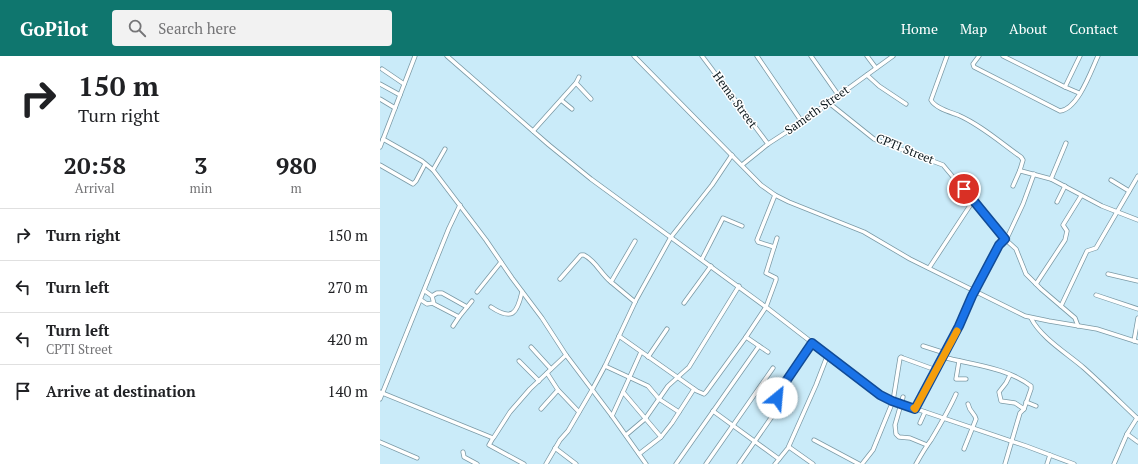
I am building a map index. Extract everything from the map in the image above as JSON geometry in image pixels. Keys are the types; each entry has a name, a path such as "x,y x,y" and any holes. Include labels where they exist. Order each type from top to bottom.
{"street":[{"path":"380,147 415,56"},
{"path":"447,56 532,131 590,179 739,286 880,395 892,401 1012,441 1074,464"},
{"path":"634,56 761,185 775,195 864,232 929,268 1016,312 1031,318 1102,330 1136,341 1138,318"},
{"name":"Hema Street","path":"702,56 768,144"},
{"path":"811,56 839,96"},
{"path":"867,56 876,68"},
{"name":"Sameth Street","path":"742,165 768,144 839,96 893,56"},
{"path":"947,56 932,100 933,103 967,119 1021,157 1023,160 1013,186"},
{"path":"978,56 973,64 974,67 1058,110 1066,110 1077,100 1079,93 1082,90 1098,56"},
{"path":"1003,56 1079,93"},
{"path":"1065,87 1080,56"},
{"path":"759,57 802,122"},
{"path":"382,69 404,84"},
{"path":"867,75 879,86 906,104"},
{"path":"532,131 576,84 579,77"},
{"path":"380,84 400,95"},
{"path":"576,84 591,99"},
{"path":"380,99 395,108"},
{"path":"561,100 572,109"},
{"name":"CPTI Street","path":"829,103 874,138 943,165 1005,239 1016,249 1026,274 1077,319 1078,326"},
{"path":"383,139 426,164 433,170 535,308 566,355 646,464"},
{"path":"1052,179 1066,143"},
{"path":"433,170 445,149"},
{"path":"546,464 560,440 568,431 592,390 635,302 671,237 712,185 732,155"},
{"path":"380,165 413,184 426,164"},
{"path":"1020,170 1052,179 1081,196 1138,220"},
{"path":"915,409 959,326 975,290 999,245 1008,236 1023,204 1034,174"},
{"path":"1061,306 1087,251 1096,248 1138,176"},
{"path":"1111,180 1129,191"},
{"path":"1057,202 1065,186"},
{"path":"774,247 758,242 757,240 775,195"},
{"path":"1036,284 1065,240 1067,231 1063,227 1063,223 1081,196"},
{"path":"929,268 974,201"},
{"path":"380,399 381,393 425,291 449,228 460,205"},
{"path":"702,259 723,218 742,226"},
{"path":"619,336 694,389 704,394 766,307 776,280 775,277 766,273 777,238"},
{"path":"611,282 635,241"},
{"path":"560,279 581,256 584,255 595,262 611,282 635,302"},
{"path":"477,292 501,262"},
{"path":"684,303 711,266"},
{"path":"1108,274 1138,281"},
{"path":"626,435 645,419 668,386 689,367 739,286"},
{"path":"425,291 432,296 433,303"},
{"path":"491,307 504,314 512,313 517,309 522,292"},
{"path":"432,296 437,293 442,293 467,307"},
{"path":"1096,295 1138,309"},
{"path":"421,300 427,304 433,303 459,317"},
{"path":"453,326 472,301"},
{"path":"1031,318 1043,334 1083,367 1138,418 1127,434 1114,464"},
{"path":"648,357 668,329"},
{"path":"746,337 768,352"},
{"path":"739,464 780,405 777,398 778,393 812,343"},
{"path":"677,463 759,346"},
{"path":"923,346 959,361 986,366 1020,379 1031,386 1024,409 1020,413 1005,464"},
{"path":"531,347 551,369"},
{"path":"612,416 642,352"},
{"path":"775,464 789,446 828,354"},
{"path":"524,464 489,445 510,412 566,355"},
{"path":"814,440 860,464 873,450 892,401 901,357 936,370"},
{"path":"519,361 539,381"},
{"path":"959,361 956,379 966,379"},
{"path":"605,366 648,386 659,399 679,412"},
{"path":"706,464 773,368"},
{"path":"547,373 558,390 579,412"},
{"path":"1010,375 999,392 1001,401 1015,404 1024,409"},
{"path":"639,454 661,437 694,389"},
{"path":"541,409 558,390"},
{"path":"623,392 661,437"},
{"path":"381,393 493,438"},
{"path":"916,464 944,418 956,394"},
{"path":"903,397 895,424 896,434 899,437 910,438 927,446"},
{"path":"1026,402 1036,406"},
{"path":"964,449 976,419 976,416 970,410 968,404"},
{"path":"713,411 779,459"},
{"path":"920,423 925,412"},
{"path":"1127,434 1138,442"},
{"path":"380,442 417,458"},
{"path":"789,446 813,464"},
{"path":"555,448 576,464"},
{"path":"463,452 464,457 477,464"},
{"path":"1047,464 1050,455"}],"slow traffic":[{"path":"914,408 915,409 957,331"}],"route":[{"path":"777,398 778,393 812,343 880,395 915,409 959,326 975,290 999,245 1005,239 964,189"}]}
